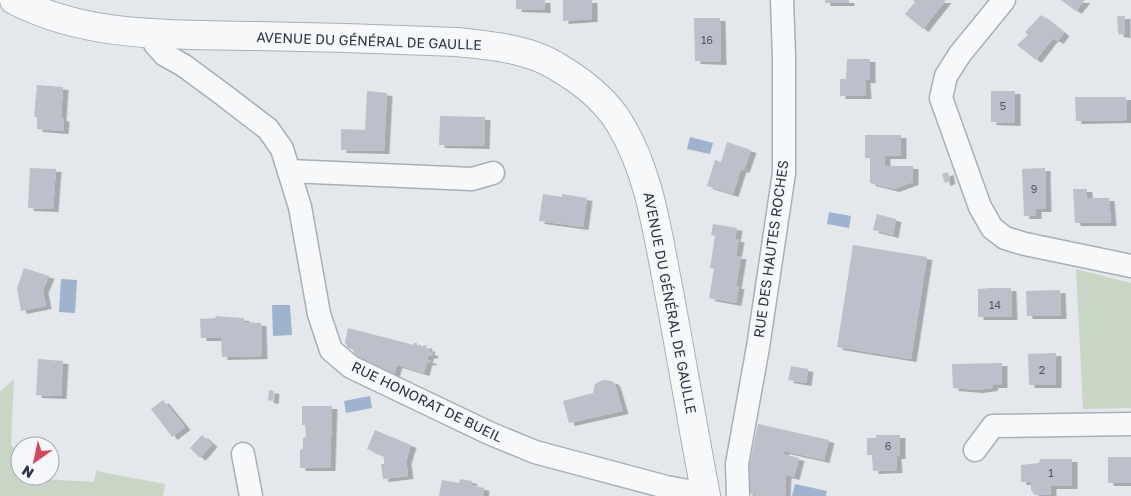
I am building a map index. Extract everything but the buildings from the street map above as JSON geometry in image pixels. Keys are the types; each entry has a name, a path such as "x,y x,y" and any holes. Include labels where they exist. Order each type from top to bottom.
{"street":[{"name":"AVENUE DU GÉNÉRAL DE GAULLE","path":"14,0 48,16 99,29 152,33 458,42 527,53 555,64 587,88 607,107 619,122 628,138 646,182 687,384 706,495"},
{"name":"RUE DES HAUTES ROCHES","path":"738,496 737,464 758,347 784,173 782,0"},
{"path":"1004,0 950,69 946,76 941,98 980,207 992,228 1005,238 1025,244 1131,266"},
{"name":"RUE HONORAT DE BUEIL","path":"152,33 155,44 166,55 222,93 268,129 282,148 300,207 319,314 331,350 341,359 352,367 489,433 535,452 666,487 706,495"},
{"path":"289,171 472,179 493,172"},
{"path":"975,450 993,426 1131,424"},
{"path":"243,454 252,496"}],"green space":[{"path":"1076,269 1131,283 1131,408 1083,409"},
{"path":"14,379 10,436 10,486 60,486 60,480 94,482 96,471 165,484 163,496 0,496 0,392"}],"water":[{"path":"690,137 713,143 710,154 687,149"},
{"path":"829,212 851,216 849,228 827,224"},
{"path":"61,279 77,280 75,313 59,312"},
{"path":"272,305 290,305 292,335 273,336"},
{"path":"370,396 372,408 346,413 344,401"},
{"path":"795,484 827,491 826,496 792,496"}]}
